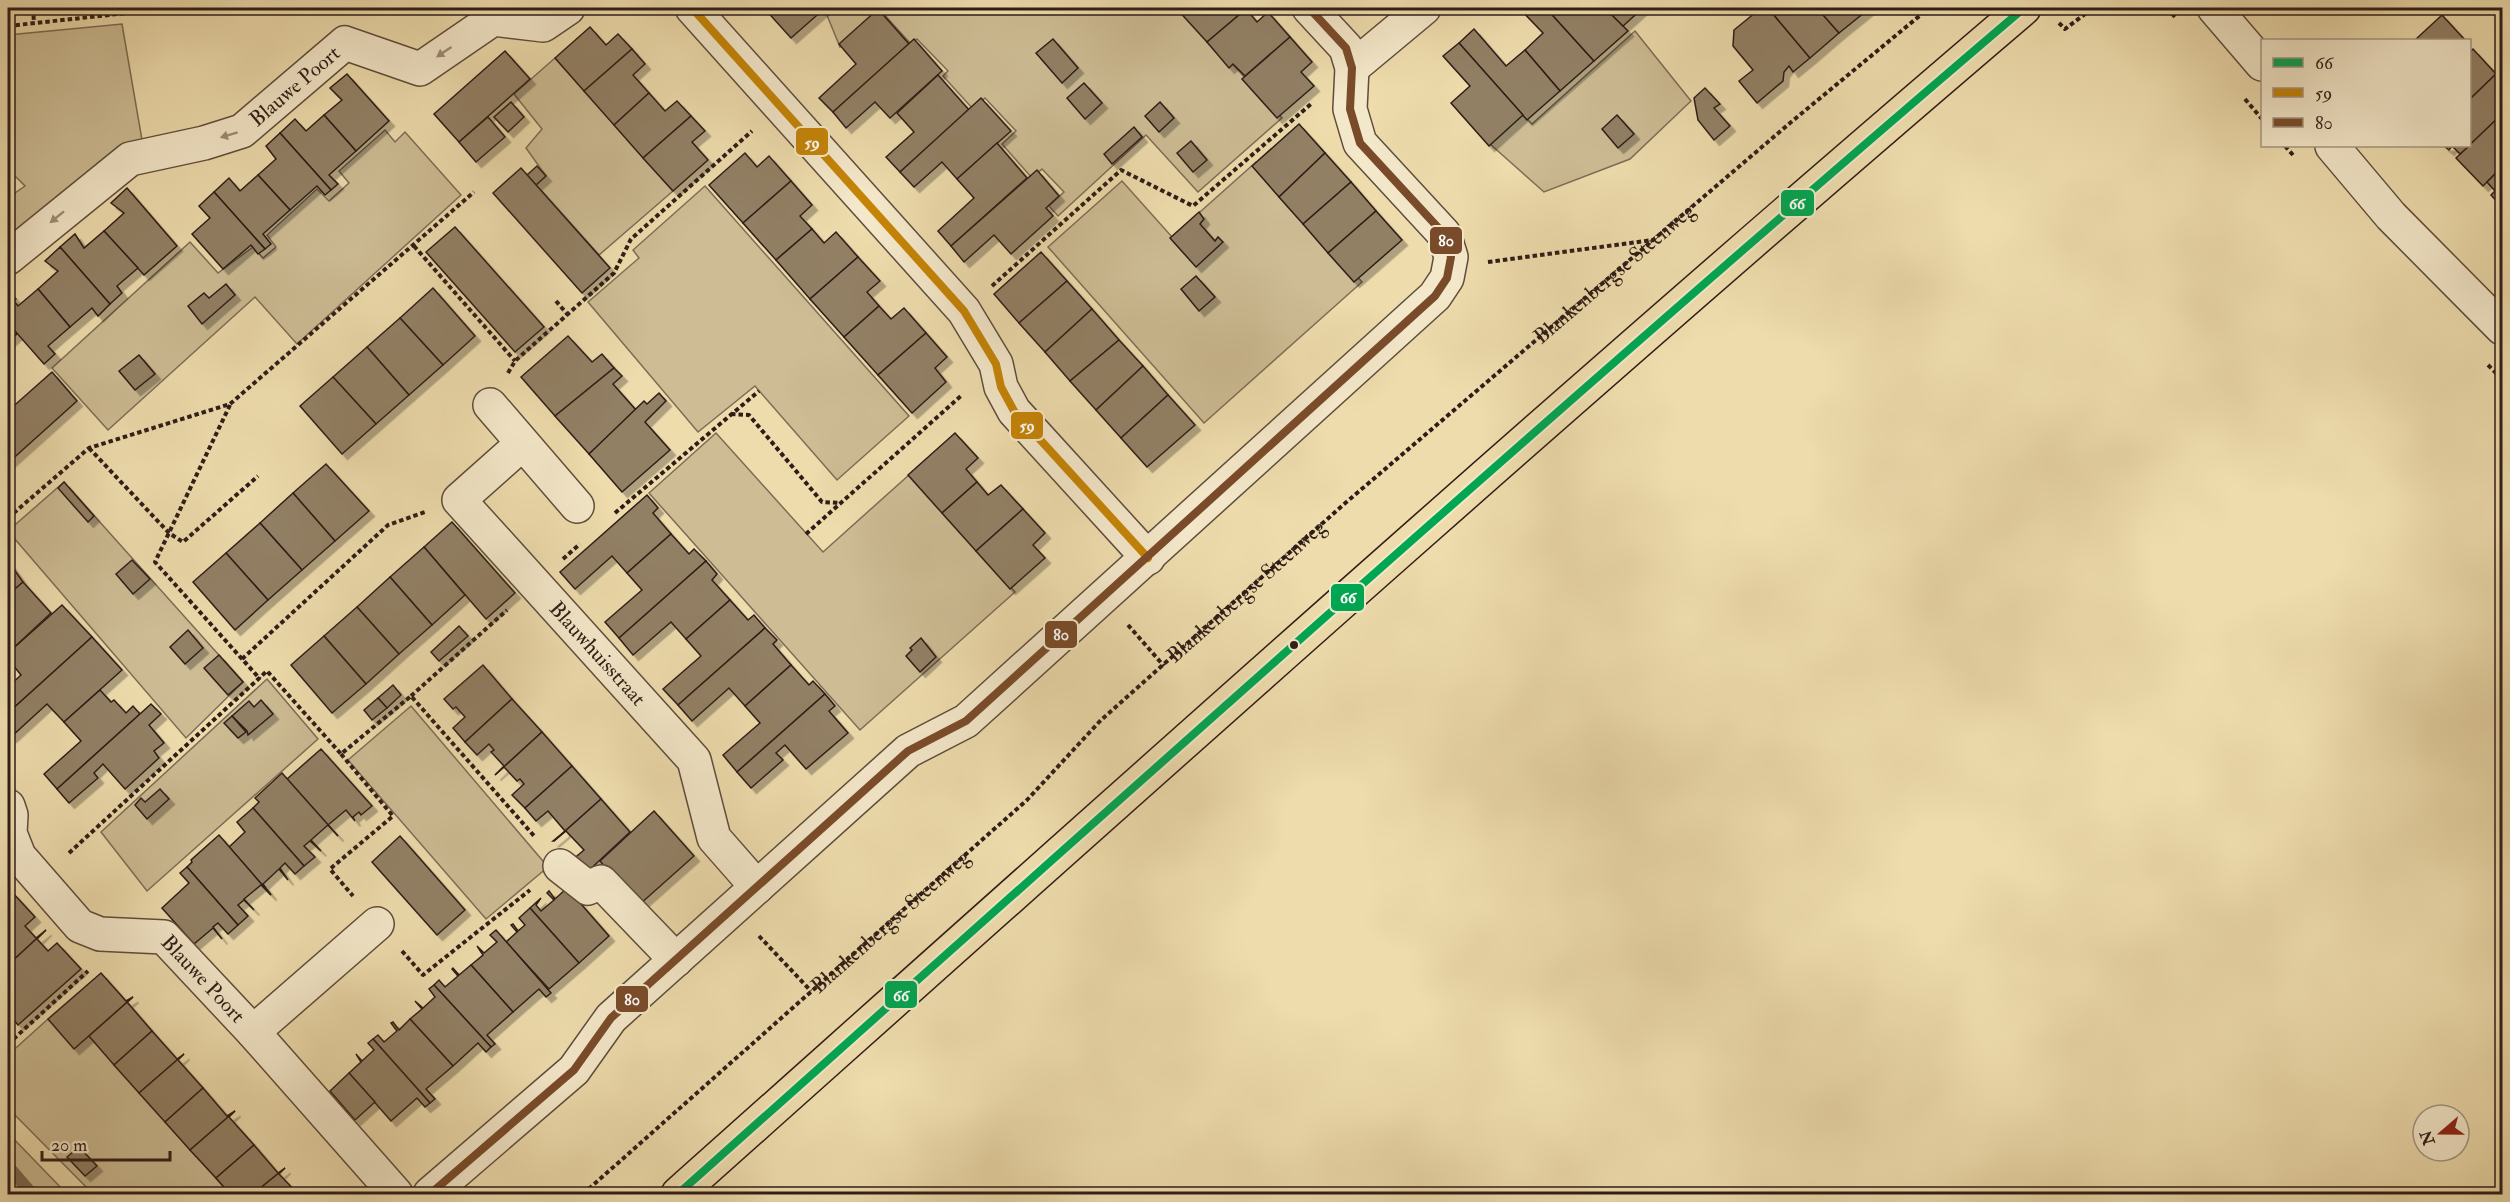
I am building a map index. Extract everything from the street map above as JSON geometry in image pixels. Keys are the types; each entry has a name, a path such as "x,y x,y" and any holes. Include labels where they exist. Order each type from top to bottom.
{"main road":[{"path":"678,1194 1211,718 1818,183 2024,8"}],"street":[{"name":"Blauwe Poort","path":"8,258 130,159 204,143 242,131 345,43 420,69 493,19 543,25 568,8"},
{"path":"692,8 964,311 996,364 1001,387 1014,411 1148,558"},
{"path":"430,1194 574,1070 611,1018 908,751 966,721 1435,296 1447,278 1451,257 1444,234 1360,143 1350,109 1352,69 1346,48 1309,8"},
{"path":"1352,69 1424,8"},
{"path":"2214,8 2261,63"},
{"path":"2333,147 2391,216 2502,328"},
{"path":"490,405 577,506"},
{"path":"459,500 522,444"},
{"name":"Blauwhuisstraat","path":"459,500 694,760 714,838 757,887"},
{"name":"Blauwe Poort","path":"8,806 10,833 19,856 80,926 100,934 164,937 253,1032 396,1194"},
{"path":"560,866 588,888 601,882 676,960"},
{"name":"Blauwe Poort","path":"253,1032 377,924"}],"path":[{"path":"33,8 34,23"},
{"path":"8,26 173,8"},
{"name":"Blankenbergse Steenweg","path":"584,1194 1027,800 1101,720 1343,505 1929,8"},
{"path":"2065,29 2093,8"},
{"path":"964,311 1121,170 1193,206 1352,69"},
{"path":"490,405 515,361 614,273 631,239 779,107"},
{"path":"8,518 89,448 230,404 474,192"},
{"path":"1447,278 1478,264 1654,239"},
{"path":"414,246 515,361"},
{"path":"556,301 568,315"},
{"path":"806,534 996,364"},
{"path":"230,404 155,562 260,679"},
{"path":"730,414 749,415 822,502 841,503"},
{"path":"89,448 169,533 183,542 258,476"},
{"path":"242,659 388,525 459,500"},
{"path":"1104,598 1164,666"},
{"path":"39,880 267,671 393,816 330,869 423,975 560,866 411,696 341,754"},
{"path":"734,909 811,992"},
{"path":"8,1044 92,967 100,934"}],"shaded area":[{"path":"824,8 1181,8 1282,118 1198,192 1146,135 1058,216 1049,206 1064,192 1042,169 1032,178 1002,144 1016,131 985,98 973,109 943,76 948,71 917,39 911,44 880,10 840,47"},
{"path":"122,24 142,140 8,237 8,198 25,186 8,169 8,35"},
{"path":"1635,31 1691,101 1630,159 1544,192 1490,144 1522,114 1532,124"},
{"path":"555,58 673,191 599,255 536,185 546,176 526,148 542,129 514,94"},
{"path":"385,130 395,142 405,132 461,195 297,344 255,297 108,430 52,368 190,242 218,273 253,247 263,258 276,247 267,235 317,189 329,201 349,183 339,171"},
{"path":"1256,162 1362,282 1204,423 1048,247 1122,181 1172,237"},
{"path":"705,186 909,416 837,480 755,386 698,432 588,302 639,258 633,250"},
{"path":"716,433 823,552 910,474 1015,592 860,730 649,493"},
{"path":"64,482 243,682 186,738 8,531"},
{"path":"267,679 318,739 147,891 101,832"},
{"path":"411,706 548,867 486,919 348,760"},
{"path":"48,1019 74,1048 89,1036 230,1194 93,1194 8,1108 8,1055"},
{"path":"8,1133 67,1194 8,1194"}],"building":[{"path":"764,8 823,8 824,9 791,38"},
{"path":"1176,8 1244,8 1246,9 1207,42"},
{"path":"1519,8 1546,8 1594,61 1560,91 1525,50 1543,33"},
{"path":"1546,8 1605,8 1628,31 1594,61"},
{"path":"1605,8 1643,8 1623,26"},
{"path":"1761,8 1768,8 1810,58 1793,72 1789,66 1784,72 1783,81 1757,103 1739,81 1753,70 1733,46 1734,30"},
{"path":"1768,8 1817,8 1839,33 1810,58"},
{"path":"1817,8 1870,8 1839,33"},
{"path":"878,9 909,44 833,112 819,98 856,64 839,44"},
{"path":"1246,9 1257,22 1268,12 1290,37 1245,76 1233,64 1229,68 1207,42"},
{"path":"2442,15 2464,39 2416,39"},
{"path":"590,27 606,45 618,34 632,49 584,91 555,58"},
{"path":"1474,29 1506,66 1525,50 1560,91 1527,120 1459,43"},
{"path":"1290,37 1312,62 1301,72 1314,86 1277,118 1242,79"},
{"path":"914,39 942,71 890,118 875,102 846,128 833,112"},
{"path":"1053,39 1078,68 1062,83 1036,53"},
{"path":"1459,43 1523,115 1489,146 1451,103 1470,86 1443,56"},
{"path":"632,49 645,64 633,75 649,93 614,125 584,91"},
{"path":"2473,49 2496,74 2471,98 2471,51"},
{"path":"505,51 530,79 459,142 434,114"},
{"path":"347,74 389,121 356,151 324,115 342,100 330,88"},
{"path":"2496,74 2502,80 2502,114 2471,144 2471,98"},
{"path":"938,75 969,110 900,172 886,157 914,132 897,113"},
{"path":"1084,83 1102,103 1085,119 1067,98"},
{"path":"1705,88 1720,104 1714,108 1730,126 1714,140 1698,120 1694,98"},
{"path":"649,93 665,111 677,101 691,116 643,158 614,125"},
{"path":"981,98 1011,131 957,179 942,162 914,187 900,172"},
{"path":"511,102 524,117 508,132 494,117"},
{"path":"1160,102 1174,118 1159,132 1145,116"},
{"path":"2502,114 2502,167 2483,186 2456,158 2468,147 2471,147 2471,144"},
{"path":"324,115 356,151 329,175 338,184 331,190 280,133 295,119 306,131"},
{"path":"1617,115 1634,134 1618,148 1602,129"},
{"path":"691,116 705,131 692,142 708,160 673,191 643,158"},
{"path":"488,117 505,137 476,162 459,142"},
{"path":"1299,124 1325,153 1279,197 1252,166"},
{"path":"1134,127 1142,137 1112,164 1104,154"},
{"path":"280,133 331,190 325,195 317,186 290,210 258,175 276,159 266,146"},
{"path":"1191,141 1207,160 1193,172 1177,153"},
{"path":"997,143 1027,178 951,246 938,231 974,198 957,179"},
{"path":"2453,147 2468,147 2460,154"},
{"path":"745,153 757,167 769,156 791,181 743,223 709,185"},
{"path":"1325,153 1351,182 1303,224 1279,197"},
{"path":"537,166 546,176 536,185 527,175"},
{"path":"2502,167 2502,207 2491,195 2495,191 2487,182"},
{"path":"521,168 610,268 582,293 493,193"},
{"path":"1037,170 1059,196 1046,208 1053,216 1011,254 994,235 964,262 951,246"},
{"path":"258,175 290,210 263,234 271,244 265,249 214,192 229,178 240,191"},
{"path":"791,181 812,205 800,216 812,229 776,260 743,223"},
{"path":"1351,182 1376,211 1328,253 1303,224"},
{"path":"127,188 177,246 144,275 104,231 124,213 111,203"},
{"path":"214,192 265,249 258,254 251,245 223,269 192,234 210,218 199,206"},
{"path":"1376,211 1402,240 1354,282 1328,253"},
{"path":"1199,212 1204,219 1200,224 1215,241 1218,237 1223,242 1196,267 1170,238"},
{"path":"455,227 544,327 515,352 426,252"},
{"path":"812,229 824,243 836,232 858,257 810,299 776,260"},
{"path":"104,231 138,268 117,286 122,293 110,304 60,247 75,234 84,248"},
{"path":"60,247 110,304 98,316 92,308 70,327 38,289 58,271 45,261"},
{"path":"1041,252 1067,281 1019,323 994,294"},
{"path":"858,257 880,281 867,292 879,306 844,337 810,299"},
{"path":"1196,276 1215,297 1199,311 1181,289"},
{"path":"1067,281 1092,309 1045,352 1019,323"},
{"path":"226,284 235,295 202,324 188,306 204,293 209,298"},
{"path":"433,288 475,336 443,365 400,318"},
{"path":"38,289 70,327 48,346 55,354 44,364 8,323 8,293 16,299 14,301 18,306"},
{"path":"879,306 891,319 904,308 926,333 878,375 844,337"},
{"path":"1092,309 1119,340 1070,381 1045,352"},
{"path":"400,318 443,365 409,395 367,347"},
{"path":"8,323 17,334 8,342"},
{"path":"926,333 947,357 935,368 946,382 912,413 878,375"},
{"path":"568,336 592,362 602,354 614,368 555,416 521,377"},
{"path":"1119,340 1143,366 1096,410 1070,381"},
{"path":"367,347 409,395 376,424 333,377"},
{"path":"139,355 155,374 135,390 119,371"},
{"path":"1143,366 1168,395 1121,438 1096,410"},
{"path":"614,368 622,376 613,384 636,410 589,454 555,416"},
{"path":"52,372 77,401 8,463 8,411"},
{"path":"333,377 376,424 342,454 300,406"},
{"path":"659,393 666,401 645,422 670,450 622,492 589,454 644,401 647,404"},
{"path":"1168,395 1195,425 1147,467 1121,438"},
{"path":"955,433 978,458 966,469 977,482 942,513 908,475"},
{"path":"326,464 369,511 335,541 293,493"},
{"path":"64,482 94,516 88,522 58,488"},
{"path":"977,482 988,495 1001,485 1023,509 976,551 942,513"},
{"path":"293,493 335,541 302,570 260,523"},
{"path":"647,495 658,508 653,513 671,534 627,573 612,556 575,589 560,572"},
{"path":"1023,509 1045,533 1033,545 1045,558 1010,589 976,551"},
{"path":"452,522 515,593 486,619 424,547"},
{"path":"260,523 302,570 268,600 226,553"},
{"path":"671,534 689,554 694,549 706,561 619,638 605,622 642,590 627,573"},
{"path":"424,547 465,595 432,625 390,577"},
{"path":"226,553 268,600 235,630 193,582"},
{"path":"132,560 150,579 133,594 116,574"},
{"path":"8,561 23,582 8,595"},
{"path":"706,561 717,574 712,580 730,600 686,639 671,622 633,655 619,638"},
{"path":"390,577 432,625 399,654 357,607"},
{"path":"23,582 51,613 8,653 8,595"},
{"path":"730,600 748,620 754,615 765,628 678,705 663,689 701,656 686,639"},
{"path":"62,605 92,637 8,713 8,687 21,675 8,659 8,653"},
{"path":"357,607 399,654 366,684 324,636"},
{"path":"459,626 468,636 439,661 431,652"},
{"path":"765,628 777,640 773,644 791,665 745,706 729,688 692,721 678,705"},
{"path":"188,630 203,648 185,664 170,647"},
{"path":"324,636 366,684 332,713 291,665"},
{"path":"92,637 122,670 64,722 47,704 11,737 8,734 8,713"},
{"path":"921,638 936,657 920,672 906,656 912,650 910,648"},
{"path":"219,655 243,682 228,695 204,668"},
{"path":"483,665 512,699 465,742 453,728 465,717 444,699"},
{"path":"791,665 809,685 813,681 825,694 737,772 723,755 760,723 745,706"},
{"path":"393,685 401,695 387,708 378,698"},
{"path":"100,690 126,713 133,706 140,714 57,789 44,774 81,741 64,722"},
{"path":"825,694 835,706 829,711 848,733 806,769 785,745 776,753 783,760 751,788 737,772"},
{"path":"378,698 387,708 372,720 364,710"},
{"path":"512,699 542,732 495,775 504,766 491,752 494,750 489,744 477,755 465,742"},
{"path":"261,700 273,714 248,735 247,731 232,716 249,701 254,707"},
{"path":"151,704 161,714 149,725 164,743 154,751 159,758 125,789 103,764 94,773 98,778 69,803 57,789"},
{"path":"232,716 246,732 238,738 224,723"},
{"path":"542,732 572,766 525,808 512,795 524,784 520,779 517,781 504,767 495,775"},
{"path":"321,749 372,806 361,815 359,812 353,817 355,821 346,810 328,825 287,779"},
{"path":"572,766 601,799 554,841 553,841 565,831 548,811 536,821 525,808"},
{"path":"282,773 338,836 328,825 311,840 321,851 310,841 304,846 315,857 304,866 253,808 259,802 255,798"},
{"path":"160,789 169,799 147,819 135,805 141,798 145,802"},
{"path":"601,799 630,832 584,875 571,861 584,850 566,831 554,841"},
{"path":"253,808 304,866 295,874 285,863 280,868 288,880 279,869 263,884 271,895 229,847 245,832 237,822"},
{"path":"654,811 694,856 639,905 600,861"},
{"path":"219,835 271,895 261,885 244,899 254,910 244,900 238,905 248,916 238,925 187,867 192,862 191,860"},
{"path":"400,836 465,910 437,935 372,862"},
{"path":"187,867 238,925 228,934 218,923 213,927 222,939 213,928 194,944 162,908 189,883 180,873"},
{"path":"567,888 609,936 579,963 530,908 541,898 536,905 541,911 554,900 547,893 549,891 555,899"},
{"path":"12,892 35,917 25,926 36,938 46,930 8,965 8,896"},
{"path":"530,908 579,963 549,989 506,942 517,932 511,925 513,924 518,931 525,925 519,918"},
{"path":"46,930 37,939 48,951 57,943 81,969 18,1025 8,1013 8,965"},
{"path":"496,930 551,993 546,997 539,989 513,1012 471,965 483,955 477,946 484,953 497,942 490,935"},
{"path":"471,965 513,1012 487,1035 495,1044 491,1047 434,985 439,980 445,987 458,976 453,968 459,975"},
{"path":"101,973 126,1001 133,997 74,1049 48,1019"},
{"path":"434,985 491,1047 486,1052 478,1043 453,1066 410,1019 422,1009 415,1001 423,1008 435,997 429,989"},
{"path":"127,1002 152,1031 114,1065 89,1036"},
{"path":"410,1019 453,1066 426,1089 435,1099 430,1103 373,1039 378,1035 384,1042 397,1031 391,1023 393,1022 399,1030"},
{"path":"152,1031 177,1059 184,1054 139,1093 114,1065"},
{"path":"373,1039 430,1103 425,1107 417,1098 391,1121 349,1073 361,1062 356,1054 362,1061 374,1050 368,1043"},
{"path":"184,1054 178,1060 203,1088 165,1122 139,1093"},
{"path":"349,1073 375,1102 355,1120 330,1091"},
{"path":"203,1088 227,1116 235,1111 190,1150 165,1122"},
{"path":"235,1111 229,1117 254,1145 216,1178 190,1150"},
{"path":"254,1145 278,1173 285,1168 253,1194 230,1194 216,1178"},
{"path":"79,1147 97,1166 85,1176 67,1157"},
{"path":"285,1168 279,1174 298,1194 253,1194"}],"waterway":[{"path":"8,1166 32,1194"}],"transit line":[{"name":"59","path":"692,8 964,311 996,364 1001,387 1014,411 1148,558"},
{"name":"80","path":"430,1194 574,1070 611,1018 908,751 966,721 1435,296 1447,278 1451,257 1444,234 1360,143 1350,109 1352,68 1346,48 1309,8"},
{"name":"66","path":"678,1194 1516,449 2024,8"}]}
